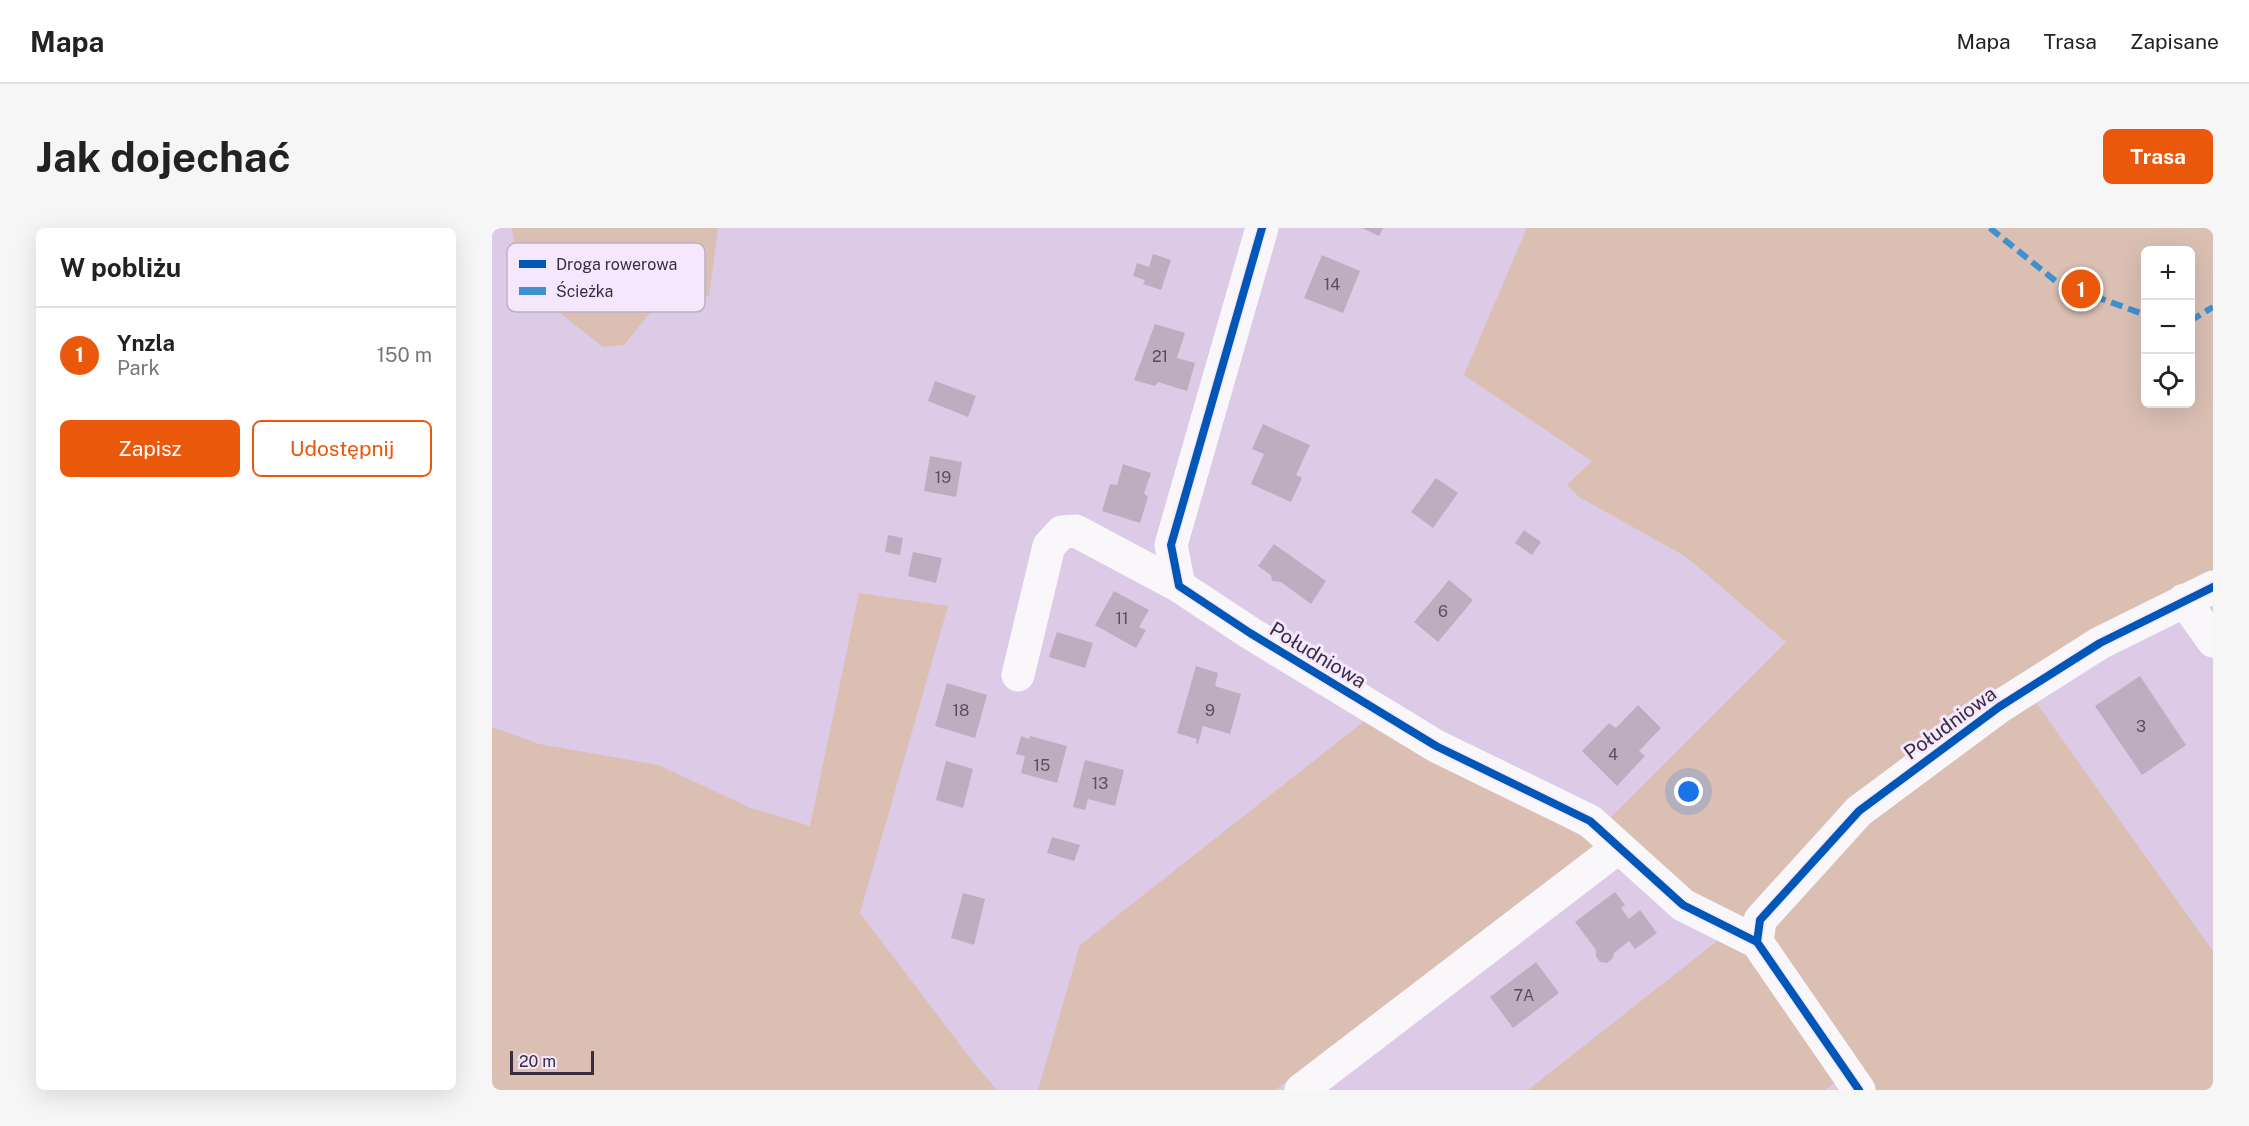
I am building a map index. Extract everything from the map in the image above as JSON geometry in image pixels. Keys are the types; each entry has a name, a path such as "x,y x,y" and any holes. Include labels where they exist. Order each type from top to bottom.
{"street":[{"path":"1179,586 1171,545 1262,228"},
{"name":"Południowa","path":"1018,675 1049,546 1062,532 1076,531 1179,586 1250,633 1436,746 1590,821 1683,904 1757,942 1859,1090"},
{"path":"2199,593 2213,641"},
{"name":"Południowa","path":"1757,942 1760,920 1859,811 1999,707 2100,643 2199,593"},
{"path":"1301,1090 1619,847"}],"shaded area":[{"path":"512,228 718,228 709,296 705,297 705,243 514,243"},
{"path":"1527,228 2213,228 2213,577 2020,680 2213,951 2213,1090 1843,1090 1837,1081 1825,1090 1528,1090 1721,938 1609,819 1786,642 1685,556 1579,497 1567,485 1592,461 1464,375"},
{"path":"558,312 651,312 624,345 603,347"},
{"path":"859,593 948,606 860,913 997,1090 492,1090 492,727 539,744 658,765 751,808 810,826"},
{"path":"1367,719 1604,849 1275,1090 1038,1090 1080,945"}],"building":[{"path":"1362,228 1383,228 1379,236"},
{"path":"1153,254 1171,260 1161,290 1143,284 1145,280 1133,276 1137,263 1149,267"},
{"path":"1322,255 1360,271 1343,313 1304,298"},
{"path":"1155,324 1185,333 1177,358 1195,363 1187,391 1158,382 1155,386 1134,380"},
{"path":"935,381 976,396 968,417 928,401"},
{"path":"1263,424 1310,445 1296,475 1302,478 1291,502 1251,484 1264,454 1252,449"},
{"path":"930,456 962,462 956,497 924,491"},
{"path":"1123,464 1151,473 1144,493 1148,497 1140,523 1102,511 1110,484 1117,485"},
{"path":"1436,478 1458,493 1433,528 1411,512"},
{"path":"1524,530 1541,542 1532,555 1515,543"},
{"path":"888,535 903,538 900,555 885,552"},
{"path":"1274,544 1326,581 1311,604 1281,582 1272,581 1271,575 1258,566"},
{"path":"913,552 942,558 936,583 908,576"},
{"path":"1449,580 1473,600 1438,642 1414,622"},
{"path":"1114,591 1149,610 1139,627 1146,630 1136,648 1095,625"},
{"path":"1057,632 1093,643 1085,668 1049,657"},
{"path":"1196,666 1218,673 1215,686 1241,694 1230,734 1203,726 1198,744 1197,739 1177,733"},
{"path":"2140,676 2186,745 2142,775 2095,706"},
{"path":"947,683 987,695 975,738 935,726"},
{"path":"1638,705 1661,728 1639,751 1645,756 1617,786 1582,751 1609,723 1616,728"},
{"path":"1021,736 1029,739 1030,736 1067,746 1057,783 1021,773 1025,756 1016,754"},
{"path":"1085,760 1124,770 1115,806 1088,799 1085,810 1073,807"},
{"path":"946,761 973,769 963,808 936,800"},
{"path":"1052,837 1080,845 1074,861 1047,853"},
{"path":"1615,892 1625,905 1621,908 1629,919 1640,910 1657,933 1635,949 1629,941 1614,953 1613,958 1607,963 1600,962 1596,956 1596,950 1575,922"},
{"path":"963,893 985,899 974,945 951,938"},
{"path":"1536,962 1559,993 1513,1028 1490,997"}],"marked path":[{"path":"1990,228 2058,283 2141,313"},
{"path":"2195,318 2213,307"}],"cycle path":[{"path":"1262,228 1171,545 1179,586 1250,633 1436,746 1590,821 1683,905 1757,942"},
{"path":"1859,1090 1757,942 1760,920 1859,811 1999,707 2100,643 2213,587"}],"place":[{"name":"Ynzla","path":"2081,289"}]}
